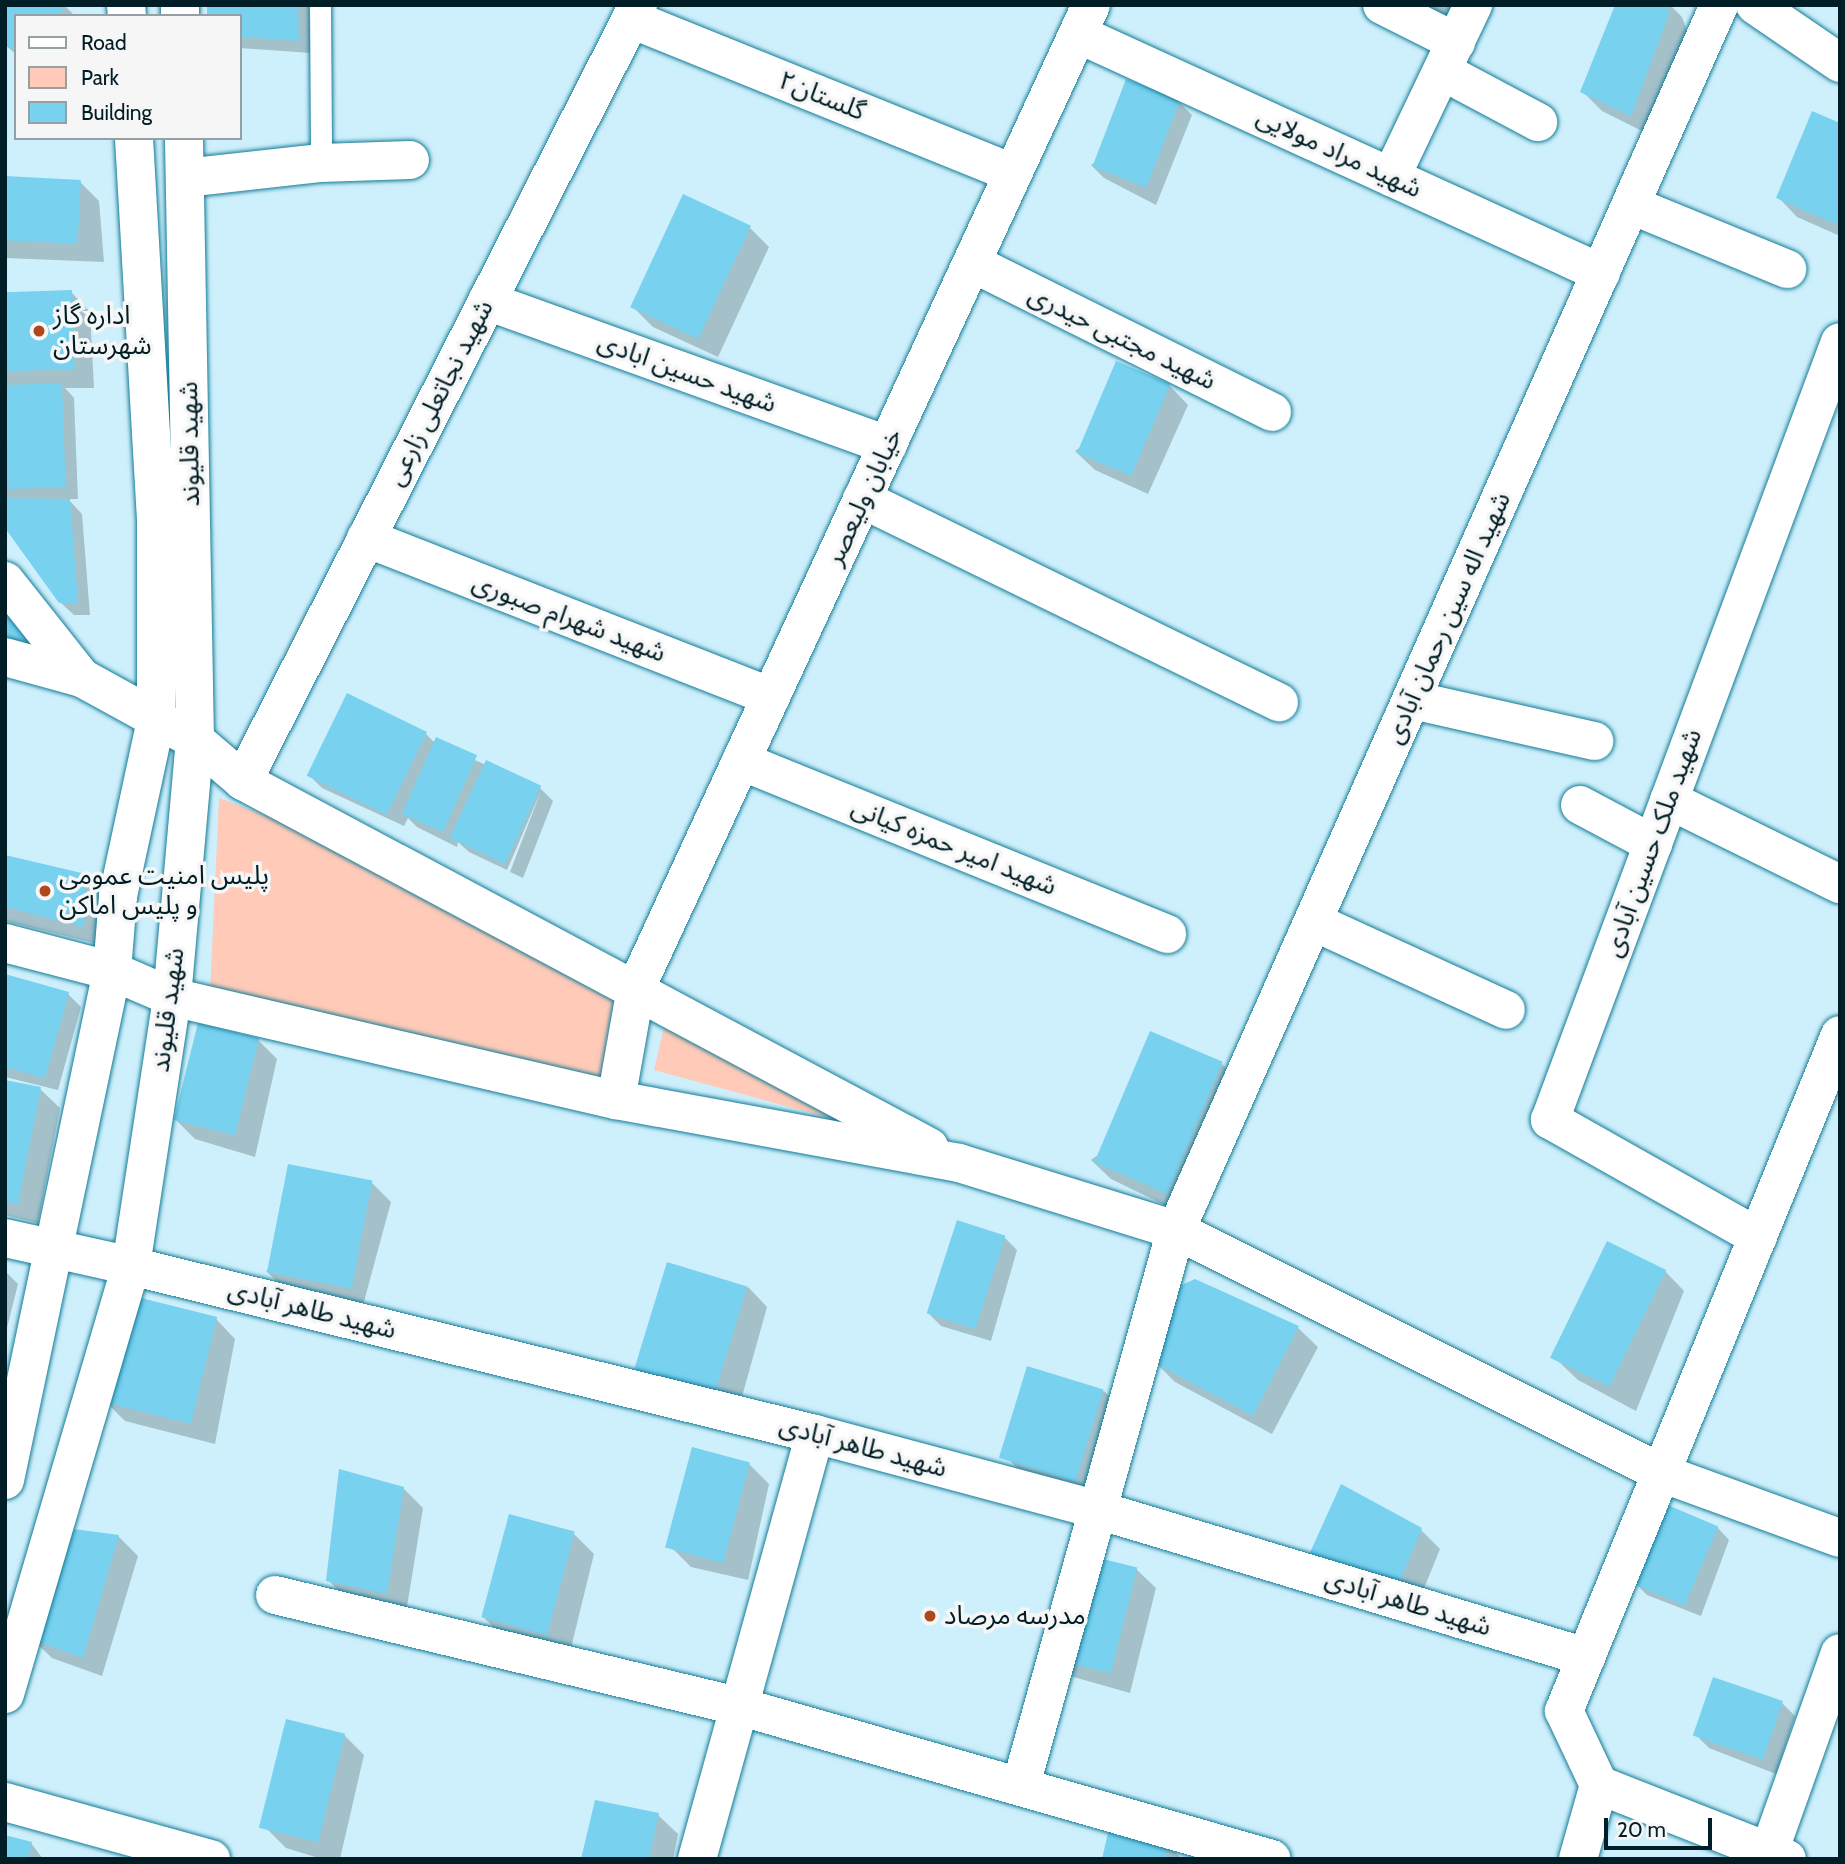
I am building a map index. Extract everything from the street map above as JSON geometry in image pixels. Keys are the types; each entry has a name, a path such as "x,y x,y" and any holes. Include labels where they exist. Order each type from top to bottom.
{"street":[{"path":"1382,5 1538,122"},
{"path":"1391,177 1474,5"},
{"name":"شهید اله سین رحمان آبادی","path":"1021,1785 1176,1230 1720,5"},
{"path":"1755,5 1840,63"},
{"name":"گلستان۲","path":"634,12 1013,173"},
{"name":"شهید نجاتعلی زارعی","path":"243,781 634,12"},
{"name":"خیابان ولیعصر","path":"616,1100 636,988 1084,20"},
{"name":"شهید مراد مولایی","path":"1084,20 1391,177 1601,273"},
{"name":"شهید قلیوند","path":"5,1480 112,971 118,896 156,720 156,520 134,140"},
{"name":"شهید قلیوند","path":"5,1694 131,1266 172,998 195,740 184,140"},
{"path":"185,178 321,163 410,160"},
{"path":"1631,205 1787,268"},
{"name":"شهید مجتبی حیدری","path":"972,263 1272,412"},
{"name":"شهید حسین ابادی","path":"487,301 888,445"},
{"name":"شهید ملک حسین آبادی","path":"1758,1237 1550,1120 1840,342"},
{"path":"862,499 1279,702"},
{"name":"شهید شهرام صبوری","path":"366,538 771,697"},
{"path":"5,581 82,678"},
{"path":"5,657 82,678 195,740 243,781 636,988 958,1163"},
{"path":"1412,700 1594,741"},
{"name":"شهید امیر حمزه کیانی","path":"741,761 1167,934"},
{"path":"1669,800 1840,884"},
{"path":"1580,806 1653,844"},
{"path":"1314,922 1506,1010"},
{"path":"5,943 112,971 172,998 616,1100 958,1163 1176,1230 1661,1473 1840,1538"},
{"path":"1578,1859 1599,1785 1564,1711 1840,1035"},
{"name":"شهید طاهر آبادی","path":"5,1238 131,1266 815,1434 1098,1510 1586,1657"},
{"path":"697,1859 815,1434"},
{"path":"275,1595 738,1706 1272,1859"},
{"path":"1599,1785 1778,1855 1840,1653"},
{"path":"5,1802 211,1859"}],"lane":[{"path":"320,5 321,163"}],"green space":[{"path":"219,798 300,828 618,996 603,1086 210,993"},
{"path":"664,1027 867,1128 654,1070"}],"building":[{"path":"5,5 61,5 61,14 14,14 14,51 5,44"},
{"path":"207,5 298,5 299,41 242,37 242,14 207,14"},
{"path":"1615,5 1666,5 1669,14 1631,116 1580,92"},
{"path":"1126,79 1180,100 1146,188 1092,167"},
{"path":"1812,111 1840,123 1840,226 1776,198"},
{"path":"5,176 81,180 78,244 5,240"},
{"path":"683,194 751,226 698,339 630,307"},
{"name":"اداره گاز شهرستان","path":"72,290 75,369 8,371 5,292"},
{"path":"1116,361 1170,384 1131,476 1077,453"},
{"path":"62,383 66,487 9,489 5,385"},
{"path":"5,498 70,499 78,603 59,603 5,528"},
{"path":"5,602 45,646 5,636"},
{"path":"347,693 427,732 387,815 307,776"},
{"path":"436,737 477,755 443,832 402,814"},
{"path":"486,760 541,786 505,864 450,838"},
{"name":"پلیس امنیت عمومی و پلیس اماکن","path":"5,855 86,874 83,927 5,907"},
{"path":"5,974 69,992 45,1078 5,1067"},
{"path":"198,1023 259,1038 235,1135 174,1120"},
{"path":"1150,1031 1223,1062 1167,1193 1094,1163"},
{"path":"5,1080 41,1087 18,1205 5,1201"},
{"path":"288,1164 372,1180 351,1288 267,1272"},
{"path":"957,1220 1006,1236 975,1329 927,1313"},
{"path":"1607,1241 1666,1270 1609,1387 1550,1358"},
{"path":"667,1262 747,1287 715,1394 634,1369"},
{"path":"1195,1279 1299,1326 1253,1416 1153,1362 1173,1289"},
{"path":"129,1295 217,1317 191,1424 102,1402"},
{"path":"1027,1366 1104,1389 1075,1481 999,1458"},
{"path":"692,1447 750,1463 723,1563 665,1547"},
{"path":"339,1469 404,1487 387,1594 326,1581"},
{"path":"1341,1484 1422,1528 1398,1585 1308,1557"},
{"path":"1663,1503 1718,1526 1685,1606 1629,1582"},
{"path":"509,1514 575,1532 547,1635 481,1617"},
{"path":"66,1528 119,1535 83,1658 30,1639"},
{"path":"1079,1553 1137,1568 1111,1673 1053,1659"},
{"path":"1713,1677 1783,1701 1763,1760 1693,1736"},
{"path":"286,1719 345,1734 318,1842 259,1828"},
{"path":"595,1800 659,1813 649,1859 581,1859"},
{"path":"1109,1828 1168,1843 1165,1859 1102,1859"},
{"path":"5,1835 32,1842 28,1859 5,1859"}],"place":[{"name":"اداره گاز شهرستان","path":"39,331"},
{"name":"پلیس امنیت عمومی و پلیس اماکن","path":"45,891"},
{"name":"مدرسه مرصاد","path":"930,1616"}]}
